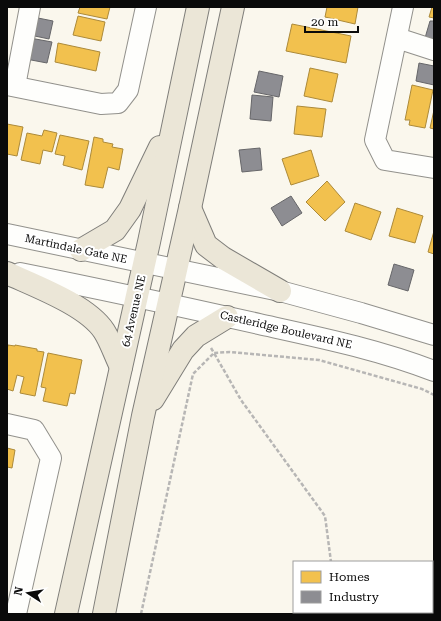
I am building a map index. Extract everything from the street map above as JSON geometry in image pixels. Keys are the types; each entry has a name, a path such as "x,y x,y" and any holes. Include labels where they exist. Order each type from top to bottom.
{"main road":[{"name":"64 Avenue NE","path":"66,614 137,297 198,7"},
{"path":"104,614 143,416 190,208 233,7"},
{"path":"81,250 115,230 130,209 173,121"},
{"path":"190,208 206,245 223,258 280,291"},
{"path":"7,271 74,305 95,320 104,331 121,367"},
{"path":"143,416 182,350 196,336 227,317"}],"street":[{"path":"30,7 11,85 101,104 118,103 128,90 146,7"},
{"path":"403,7 375,140 385,160 434,168"},
{"path":"397,38 434,50"},
{"name":"Martindale Gate NE","path":"7,234 144,263"},
{"path":"144,263 280,291 434,335"},
{"path":"7,271 137,297"},
{"name":"Castleridge Boulevard NE","path":"137,297 339,342 404,360 434,371"},
{"path":"7,424 34,430 51,458 16,614"}],"path":[{"path":"208,342 241,400 325,516 331,561"},
{"path":"142,614 193,374 214,353 230,352 319,360 422,389 434,395"}],"building: Homes":[{"path":"80,7 110,7 107,19 78,13"},
{"path":"327,7 358,7 355,24 325,17"},
{"path":"432,7 434,7 434,18 429,17"},
{"path":"78,16 105,22 101,41 73,35"},
{"path":"292,24 351,36 346,63 286,51"},
{"path":"58,43 100,52 96,71 55,62"},
{"path":"310,68 338,74 332,102 304,96"},
{"path":"412,85 433,90 425,128 409,125 410,120 405,120"},
{"path":"297,106 326,109 322,137 294,134"},
{"path":"434,110 434,129 430,128"},
{"path":"7,124 23,127 17,156 7,154"},
{"path":"44,130 57,133 52,152 43,150 40,164 21,160 27,133 42,136"},
{"path":"60,135 89,141 82,170 63,165 65,156 55,154"},
{"path":"94,137 103,139 103,142 113,144 112,147 123,149 119,170 108,167 103,188 85,185"},
{"path":"311,150 319,176 291,185 282,159"},
{"path":"327,181 345,202 325,221 306,202"},
{"path":"355,203 381,212 371,240 345,231"},
{"path":"397,208 423,216 415,243 389,236"},
{"path":"434,231 434,254 428,252"},
{"path":"8,345 37,349 37,351 44,352 35,396 20,393 24,377 17,375 13,391 7,389"},
{"path":"48,353 82,360 75,394 70,393 67,406 43,401 46,388 41,387"},
{"path":"7,448 15,450 12,468 7,467"}],"building: Industry":[{"path":"33,17 53,21 49,39 30,35"},
{"path":"430,21 434,21 434,40 425,38"},
{"path":"30,38 52,42 47,63 26,59"},
{"path":"419,63 434,66 434,85 416,81"},
{"path":"259,71 283,76 279,97 254,92"},
{"path":"252,95 273,97 271,121 250,119"},
{"path":"260,148 262,170 242,172 239,150"},
{"path":"291,196 302,213 282,226 271,208"},
{"path":"394,264 414,270 408,291 388,285"}]}
